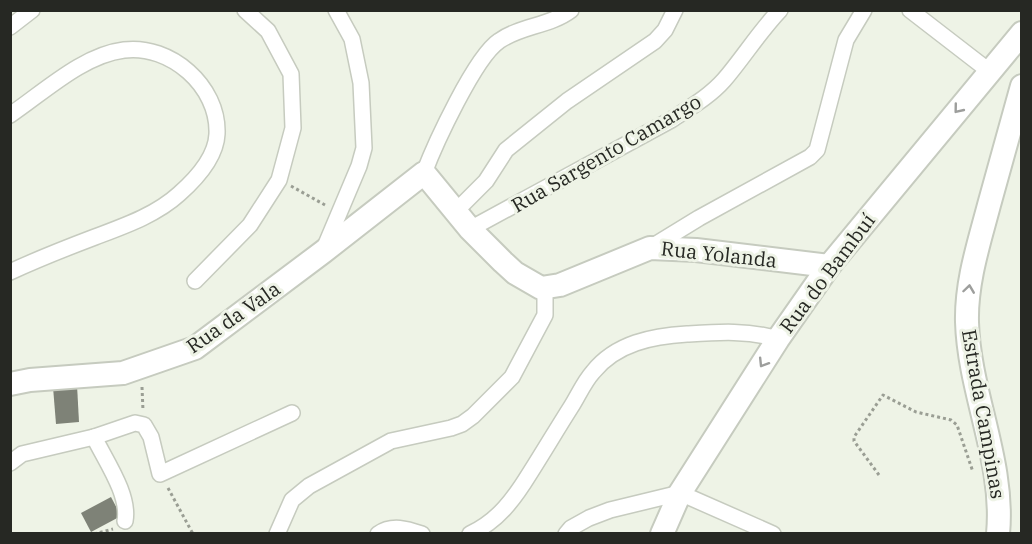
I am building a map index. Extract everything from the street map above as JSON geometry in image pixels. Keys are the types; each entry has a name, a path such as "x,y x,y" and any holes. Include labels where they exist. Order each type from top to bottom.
{"main road":[{"name":"Rua do Bambuí","path":"662,534 680,493 778,339 828,266 1022,33"},
{"path":"992,67 1006,60 1014,63 1022,80"},
{"name":"Estrada Campinas","path":"998,534 1000,509 972,362 967,305 981,234 1022,86"},
{"path":"424,173 470,229 515,273 541,288"},
{"name":"Rua da Vala","path":"10,384 30,380 123,374 195,348 424,173"},
{"name":"Rua Yolanda","path":"541,288 560,285 650,248 696,250 828,266"}],"street":[{"path":"10,27 32,10"},
{"path":"195,281 250,225 279,180 293,128 291,74 268,31 246,10"},
{"path":"323,252 359,166 364,148 361,83 352,39 336,10"},
{"path":"424,173 434,147 491,46 500,39 558,18 571,10"},
{"path":"456,211 486,181 506,150 567,101 655,41 665,30 675,10"},
{"name":"Rua Sargento Camargo","path":"470,229 671,120 701,101 723,81 780,10"},
{"path":"650,248 699,218 810,157 817,150 846,40 864,10"},
{"path":"910,10 992,67"},
{"path":"10,115 79,67 103,55 125,50 154,50 176,61 197,81 212,107 217,135 207,165 178,195 139,220 10,272"},
{"path":"277,534 292,500 309,486 391,441 450,428 473,416 512,377 545,315 545,297 541,288"},
{"path":"470,534 489,524 504,510 519,491 593,372 623,348 643,340 666,335 697,333 762,334 778,339"},
{"path":"10,463 22,454 140,424 151,437 160,474 292,413"},
{"path":"93,437 120,487 126,514 125,521"},
{"path":"566,534 571,528 609,510 680,493 773,534"},
{"path":"378,534 389,528 401,527 416,532"}],"path":[{"path":"279,180 340,213"},
{"path":"140,368 140,424"},
{"path":"879,475 854,441 854,437 883,395 916,412 951,420 957,425 975,478"},
{"path":"160,474 193,534"}],"building":[{"path":"77,385 79,422 56,424 53,387"},
{"path":"111,497 121,516 91,532 81,513"}]}
